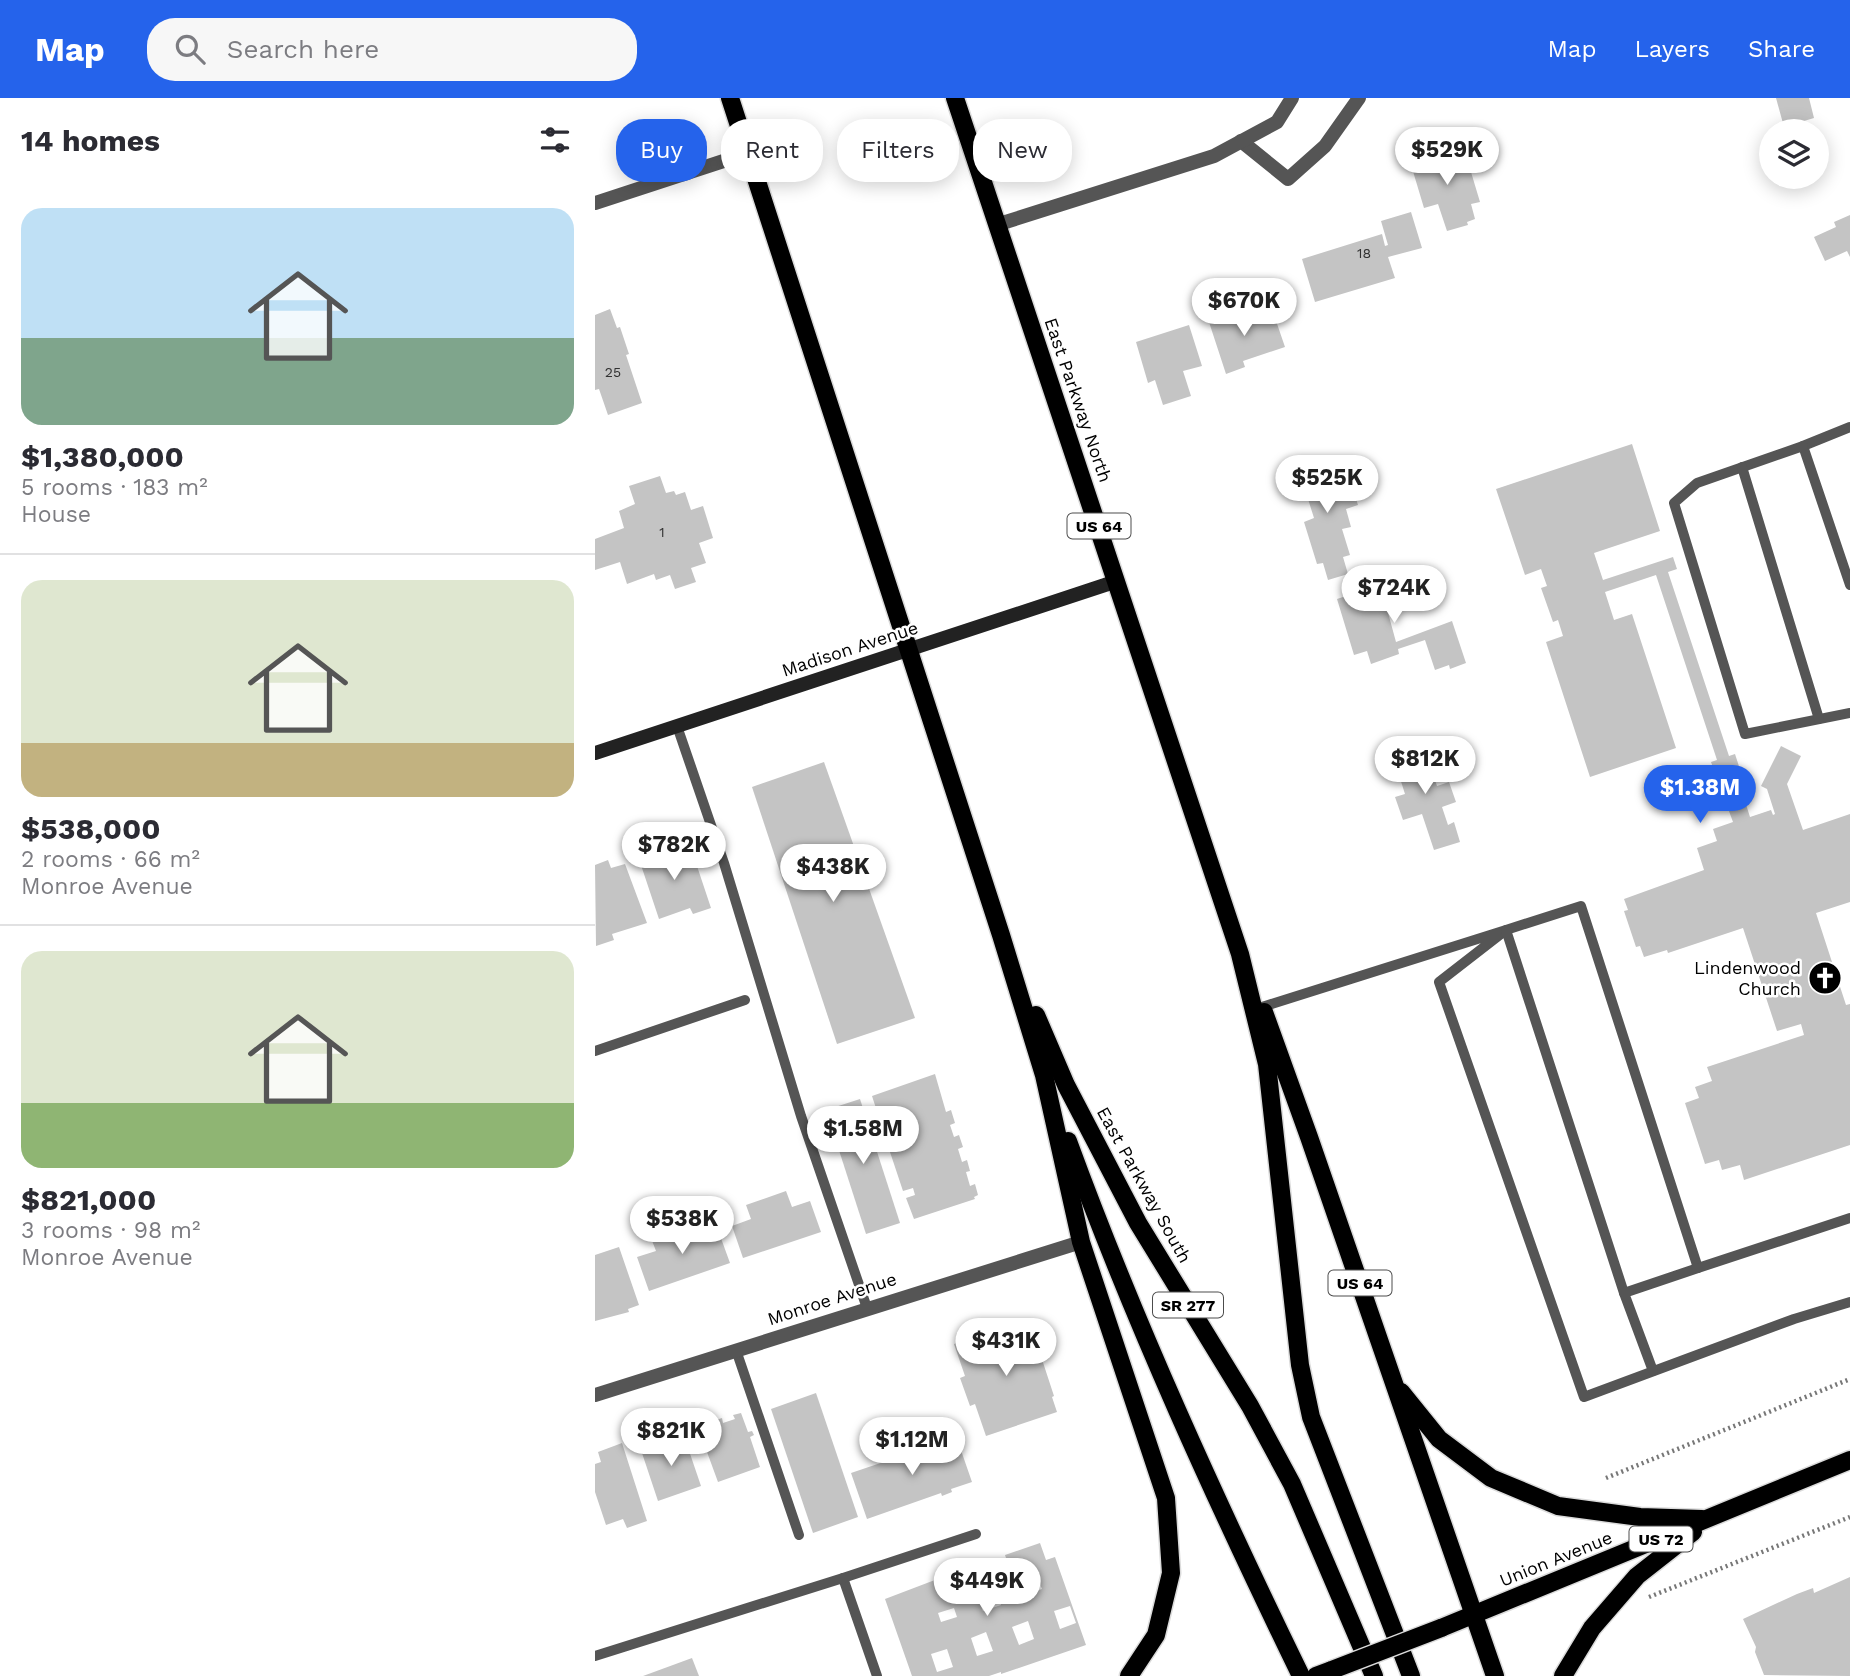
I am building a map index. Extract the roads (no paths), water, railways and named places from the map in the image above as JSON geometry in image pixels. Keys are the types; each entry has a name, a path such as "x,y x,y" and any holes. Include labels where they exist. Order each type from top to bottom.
{"main road":[{"path":"730,98 737,119"},
{"name":"East Parkway North","path":"955,98 1240,954"},
{"path":"757,182 910,649 1044,1075 1098,1224 1161,1376 1235,1541 1301,1676"},
{"name":"East Parkway South","path":"1001,935 1066,1085 1138,1223 1250,1406 1292,1484 1374,1676"},
{"path":"1240,954 1267,1064 1300,1365 1311,1417 1411,1676"},
{"name":"US 64","path":"1240,954 1262,1007 1473,1615"},
{"path":"1044,1075 1081,1242 1166,1499 1171,1573 1156,1635 1129,1676"},
{"path":"1394,1382 1439,1438 1491,1478 1557,1506 1640,1517 1709,1519"},
{"name":"Union Avenue","path":"1324,1673 1849,1462"},
{"path":"1563,1676 1592,1628 1637,1576 1709,1519"},
{"path":"1473,1615 1495,1676"}],"street":[{"path":"996,225 1214,156 1277,122 1292,98"},
{"path":"1241,141 1288,179 1325,146 1359,98"},
{"path":"595,203 721,162"},
{"name":"Madison Avenue","path":"595,752 1117,581"},
{"name":"Monroe Avenue","path":"595,1395 1081,1242"}],"lane":[{"path":"1850,427 1697,483 1674,503 1745,734 1850,713"},
{"path":"1803,446 1850,585"},
{"path":"1742,467 1819,719"},
{"path":"677,726 724,863 801,1116 867,1308"},
{"path":"1262,1007 1581,906 1698,1268"},
{"path":"1506,930 1653,1371"},
{"path":"1506,930 1439,982 1584,1397 1794,1319 1850,1302"},
{"path":"595,1051 745,1000"},
{"path":"1625,1293 1850,1218"},
{"path":"736,1350 799,1535"},
{"path":"595,1656 976,1534"},
{"path":"843,1578 877,1676"}],"place":[{"name":"Lindenwood Church","path":"1825,978"}]}
